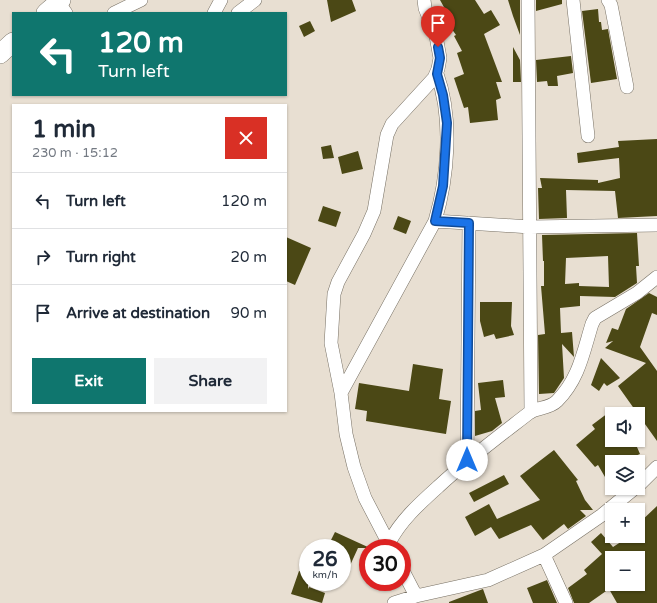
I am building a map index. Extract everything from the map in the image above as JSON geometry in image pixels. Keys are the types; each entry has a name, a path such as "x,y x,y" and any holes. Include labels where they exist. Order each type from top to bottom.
{"street":[{"path":"116,12 141,0"},
{"path":"215,12 221,0"},
{"path":"239,12 255,0"},
{"path":"341,393 435,221 443,186 447,123 443,95 437,74 440,58 436,36 424,8 424,0"},
{"path":"528,0 531,412"},
{"path":"573,0 588,136"},
{"path":"608,0 611,5 627,87"},
{"path":"0,54 12,43"},
{"path":"386,539 365,498 354,467 346,434 341,393 331,343 334,294 338,282 364,234 374,211 387,135 392,124 437,74"},
{"path":"435,221 530,227 657,226"},
{"path":"467,460 469,223"},
{"path":"393,539 397,528 408,515 467,460 531,412 555,403 562,395 579,367 595,318 637,293 657,277"},
{"path":"645,479 657,467"},
{"path":"394,603 416,596 488,580 544,555 602,515 626,495"},
{"path":"544,555 566,603"},
{"path":"411,586 416,596"}],"building":[{"path":"327,0 352,0 356,11 331,22"},
{"path":"440,0 475,0 484,14 491,10 500,25 484,34 502,82 496,82 501,98 496,100 498,120 470,123 468,107 464,108 454,78 464,74 457,53 462,51 454,36 456,35 440,12 445,9"},
{"path":"508,0 520,0 520,35 513,16"},
{"path":"536,0 562,0 562,4 536,11"},
{"path":"598,9 599,22 601,22 602,30 608,29 617,79 591,83 582,11"},
{"path":"310,21 315,31 304,37 299,26"},
{"path":"513,47 520,60 521,82 513,82"},
{"path":"571,56 573,73 557,76 558,86 548,86 547,81 537,82 536,60"},
{"path":"657,139 657,216 618,218 615,191 566,190 567,218 539,219 538,188 542,188 540,178 598,180 598,183 620,178 619,158 578,163 577,153 619,147 618,141"},
{"path":"331,145 334,158 323,159 321,147"},
{"path":"358,151 363,169 342,174 338,157"},
{"path":"323,206 341,212 336,227 318,221"},
{"path":"398,216 411,221 406,234 393,229"},
{"path":"637,233 639,266 636,266 637,283 615,297 580,296 580,306 560,308 561,333 572,332 574,357 562,344 564,378 554,393 539,394 538,335 545,334 541,286 544,286 542,235","holes":["608,256 609,287 579,286 579,283 565,284 566,258"]},
{"path":"287,237 311,248 295,285 287,281"},
{"path":"649,293 657,297 657,315 652,313 640,347 657,371 657,441 645,424 645,407 633,407 618,386 646,363 605,348 613,341 606,343 612,328 618,330 626,309"},
{"path":"480,302 512,302 511,326 514,335 496,339 494,334 484,337 480,321"},
{"path":"601,358 620,378 607,386 604,383 599,391 591,385"},
{"path":"413,364 443,369 439,399 451,401 446,434 366,421 367,411 355,409 359,383 409,391"},
{"path":"503,380 505,397 495,398 502,423 492,431 475,436 475,411 481,410 478,383"},
{"path":"605,415 605,447 637,447 640,454 605,455 605,477 598,465 595,467 576,445 595,429 592,425"},
{"path":"554,450 578,480 576,481 585,500 593,510 580,510 586,516 568,529 564,524 543,540 531,525 499,539 491,527 475,536 465,517 489,504 497,519 540,500 520,476"},
{"path":"504,475 509,484 474,502 469,493"},
{"path":"657,506 657,603 617,603 610,591 645,591 645,551 605,551 606,591 589,603 574,603 568,588 587,574 584,570 602,554 591,542 601,533 605,538 605,543 610,543 613,547 619,543 645,543 645,517"},
{"path":"335,532 350,539 332,539"},
{"path":"351,539 359,543 351,563"},
{"path":"299,571 299,591 320,591 325,593 322,603 291,594"},
{"path":"547,580 557,603 533,603 527,588"},
{"path":"483,589 488,603 449,603 449,602"}],"route":[{"path":"438,47 440,58 437,74 443,95 447,123 443,186 435,221 469,223 467,460"}]}
